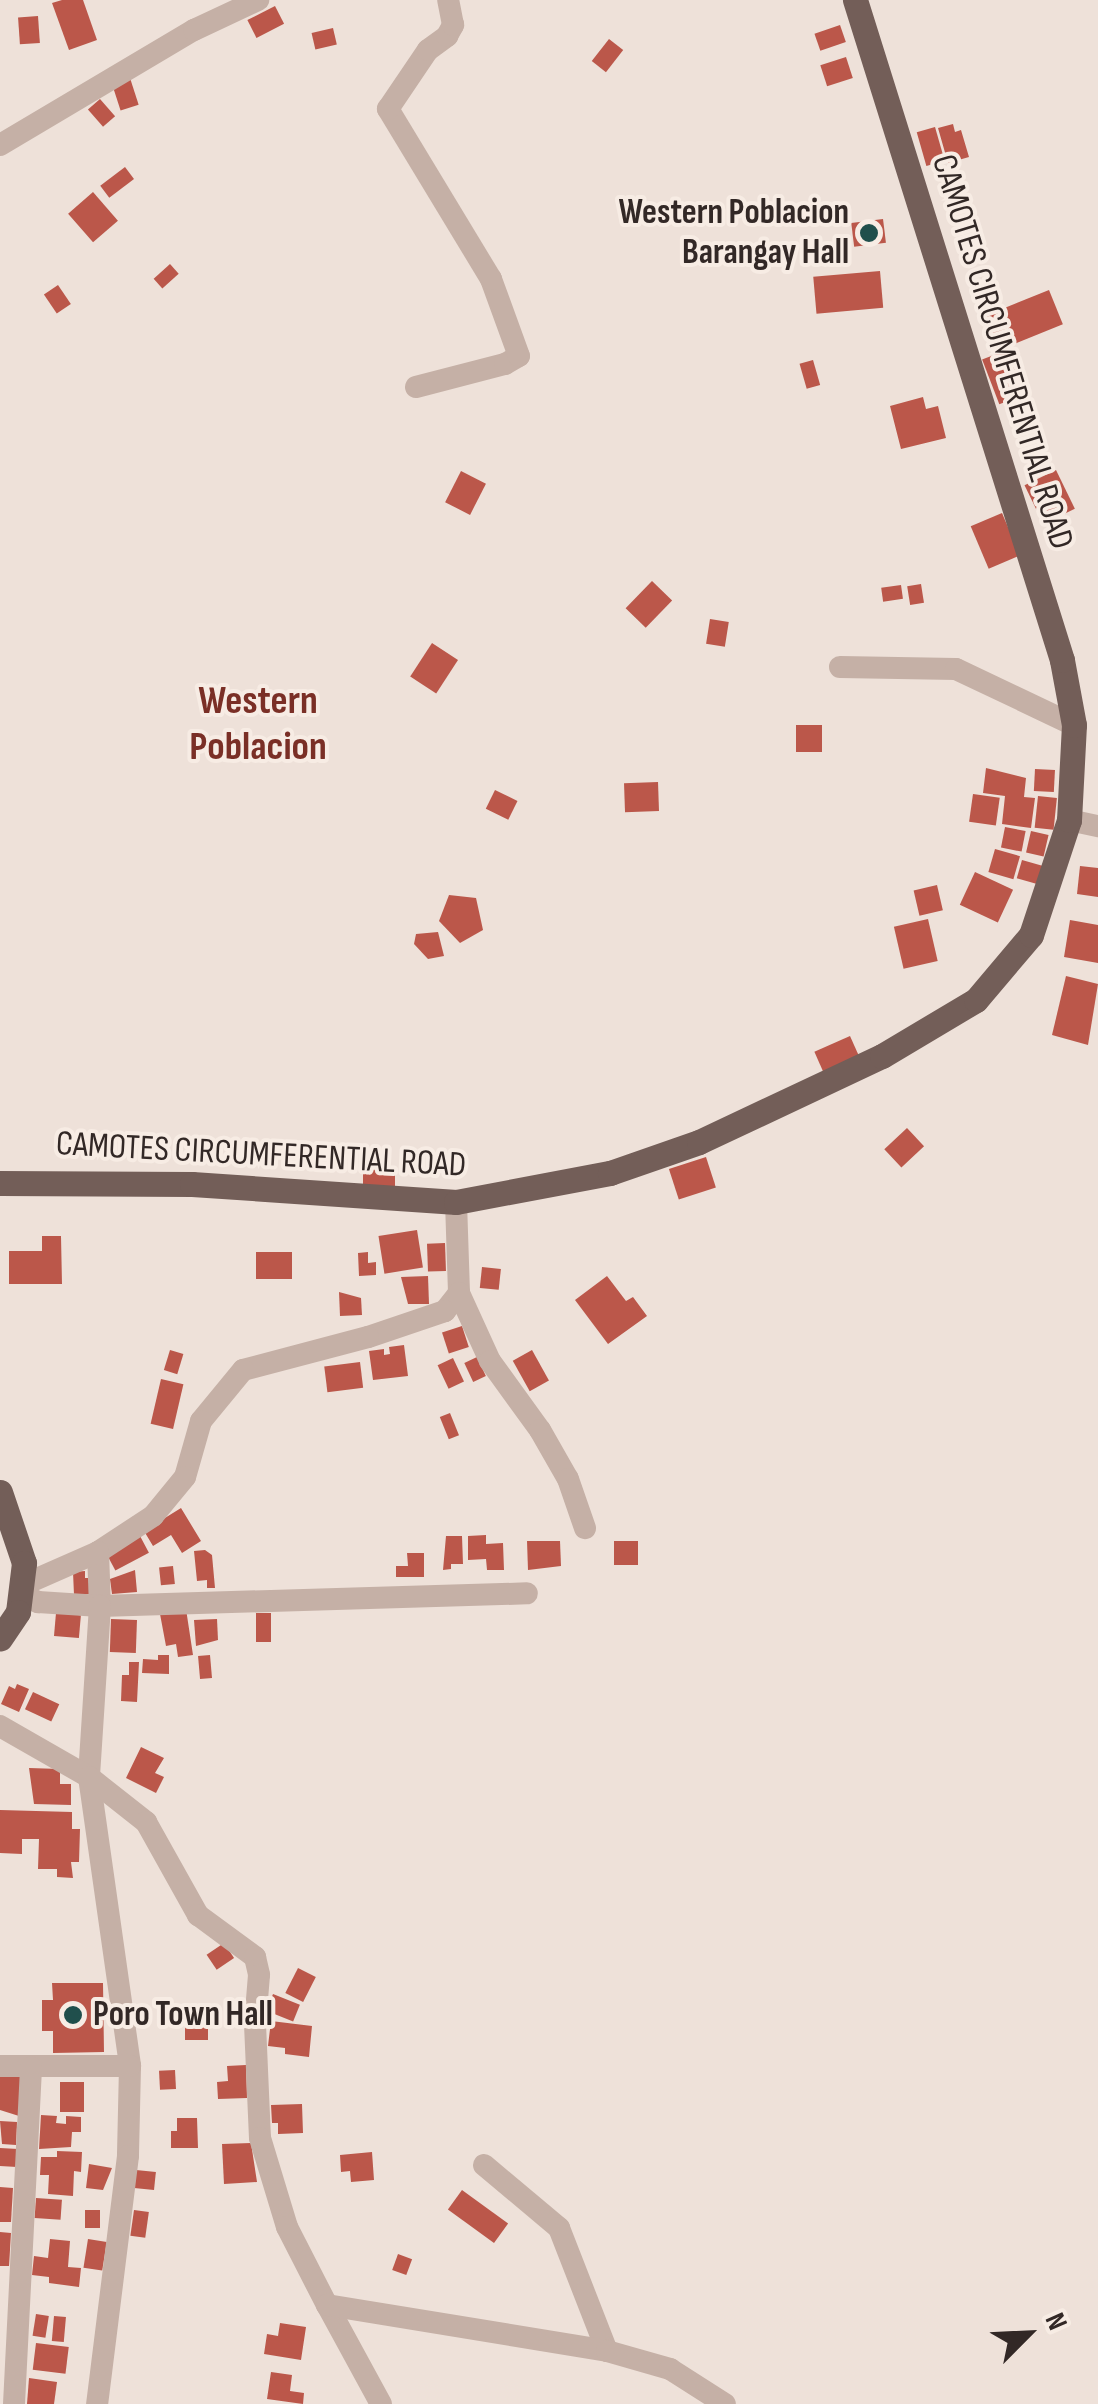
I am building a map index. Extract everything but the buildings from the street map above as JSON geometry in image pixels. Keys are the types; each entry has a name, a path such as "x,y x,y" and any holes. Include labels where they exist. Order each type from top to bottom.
{"main road":[{"name":"CAMOTES CIRCUMFERENTIAL ROAD","path":"0,1182 192,1184 354,1199 456,1202 610,1173 699,1142 882,1056 976,1000 1031,935 1069,820 1074,725 1062,660 855,0"},
{"path":"0,1492 18,1536 23,1590 18,1612 0,1639"}],"street":[{"path":"0,145 194,30 258,0"},
{"path":"416,387 505,364 519,356 491,279 388,109 428,50 447,36 452,25 448,0"},
{"path":"840,666 956,669 1074,725"},
{"path":"1069,820 1098,826"},
{"path":"456,1202 459,1292 490,1360 540,1430 568,1478 585,1528"},
{"path":"459,1292 445,1311 368,1337 243,1370 200,1421 185,1477 153,1516 98,1552 23,1590 38,1602 100,1606 526,1593"},
{"path":"97,2404 128,2156 130,2066 88,1777 100,1606 98,1552"},
{"path":"0,1726 88,1777 146,1822 198,1915 255,1957 259,1974 255,2024 260,2138 286,2228 381,2404"},
{"path":"0,2066 130,2066"},
{"path":"14,2404 31,2066"},
{"path":"484,2164 559,2228 607,2352"},
{"path":"327,2304 607,2352 670,2369 725,2404"}],"place":[{"name":"Western Poblacion Barangay Hall","path":"869,233"},
{"name":"Poro Town Hall","path":"73,2015"}],"district":[{"name":"Western Poblacion","path":"258,724"}]}
